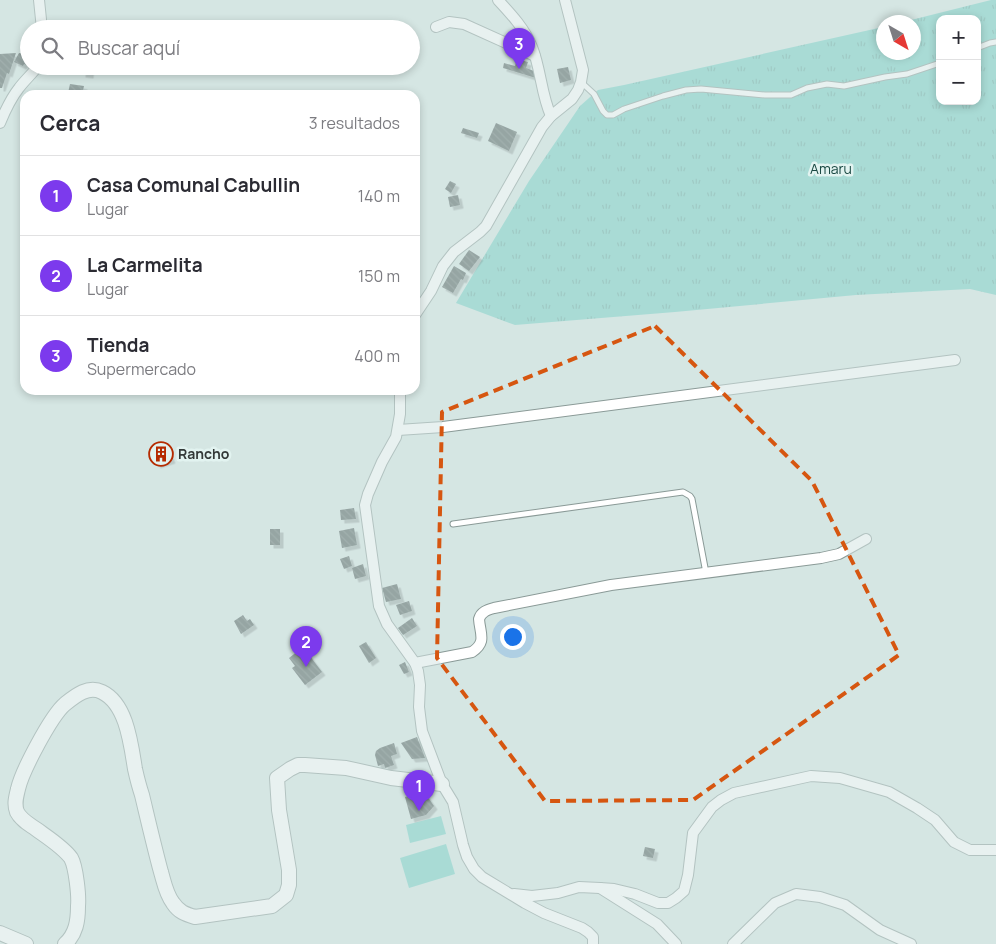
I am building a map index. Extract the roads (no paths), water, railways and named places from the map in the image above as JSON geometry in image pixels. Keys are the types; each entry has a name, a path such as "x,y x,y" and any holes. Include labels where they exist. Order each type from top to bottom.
{"street":[{"path":"39,0 41,20"},
{"path":"498,0 526,34 533,48 546,105 551,116"},
{"path":"420,308 431,291 443,266 454,252 486,226 523,160 551,116 572,99 582,82 582,70 565,0"},
{"path":"436,27 449,22 464,24 535,56"},
{"path":"0,123 12,98 32,75"},
{"path":"398,430 443,427 955,360"},
{"path":"400,395 400,414 396,438 382,462 365,505 379,606 387,624 415,663 418,671 422,732 442,784 453,802 463,845 474,869 482,877 525,903 588,932 593,937 594,944"},
{"path":"415,663 472,652 480,646 481,642 479,618 485,611 494,608 611,585 792,562 839,554 866,539"},
{"path":"65,944 75,931 78,917 79,901 73,863 70,856 24,820 18,813 15,803 24,773 56,713 67,703 88,690 102,692 113,700 123,718 130,738 135,770 168,894 182,913 195,917 272,906 286,895 289,886 289,870 279,810 277,778 290,769 298,765 329,766 398,780 442,784"},
{"path":"510,894 532,896 558,893 579,886 635,894 658,903 668,903 684,891 693,833 712,807 734,793 811,776 840,778 889,792 934,820 954,842 970,850 996,850"},
{"path":"600,888 657,924 676,944"},
{"path":"733,944 776,903 796,894 820,897 845,905 880,930 911,944"},
{"path":"0,933 26,944"}],"lane":[{"path":"981,46 996,42"},
{"path":"582,82 594,94 603,111 607,115 613,115 624,109 686,90 701,89 765,95 790,95 807,88 827,84 844,86 907,74 936,64"},
{"path":"453,524 684,492 692,499 706,573"}],"place":[{"name":"Tienda","path":"519,69"},
{"name":"Rancho","path":"161,454"},
{"name":"La Carmelita","path":"306,667"},
{"name":"Casa Comunal Cabullin","path":"419,811"}],"park label":[{"name":"Amaru","path":"831,169"}]}
